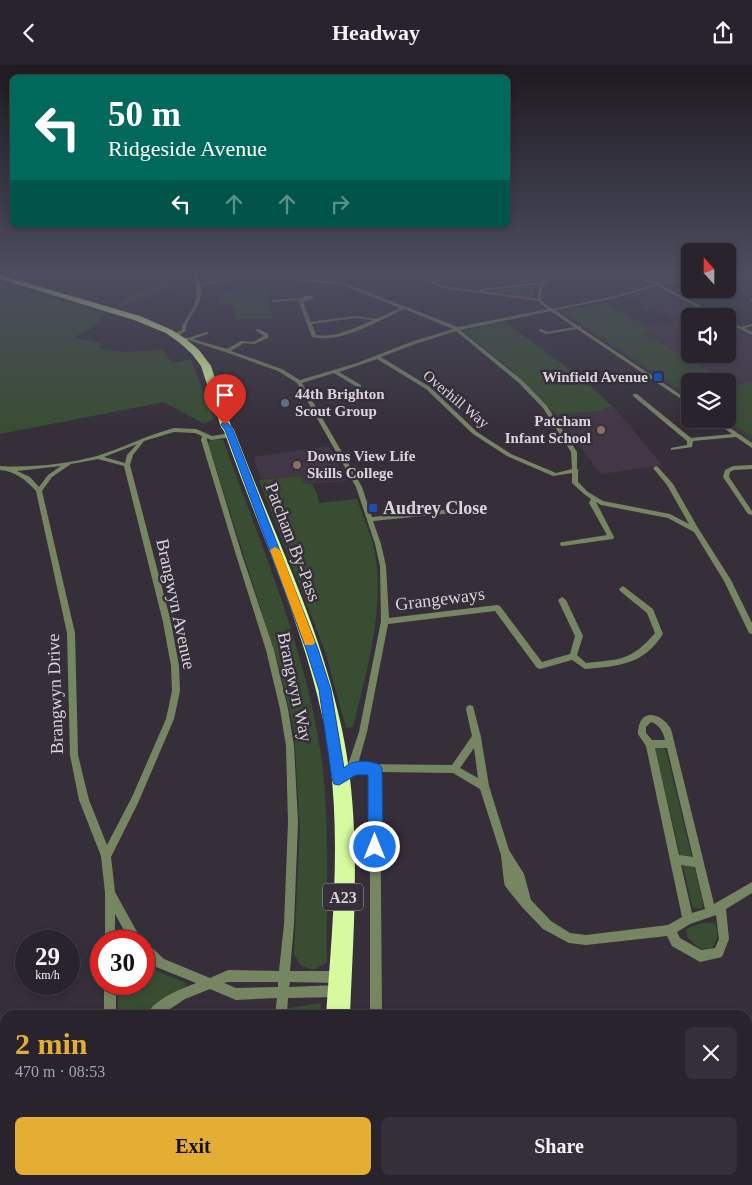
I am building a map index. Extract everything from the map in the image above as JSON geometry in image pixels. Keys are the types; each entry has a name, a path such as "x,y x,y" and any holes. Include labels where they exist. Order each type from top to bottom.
{"highway":[{"name":"A23","path":"153,325 181,338"},
{"name":"Patcham By-Pass","path":"181,338 205,365 315,658 346,773"},
{"name":"A23","path":"338,1010 346,773"}],"street":[{"path":"181,338 184,325"},
{"path":"311,325 314,336 327,339 365,325"},
{"path":"447,325 457,329 521,381 545,407 574,452 575,483"},
{"path":"299,382 336,372 413,343 476,325"},
{"path":"576,325 681,397"},
{"path":"740,328 751,325"},
{"path":"736,326 752,334"},
{"path":"552,337 544,332 579,327"},
{"path":"227,351 243,342 254,343 266,337 266,335 257,330"},
{"path":"181,338 206,333"},
{"path":"181,338 227,351 280,370 299,382 359,487 371,519 383,566 385,621 363,732 346,773"},
{"name":"Overhill Way","path":"378,357 428,388 482,437 509,455 575,483 594,499"},
{"path":"336,372 359,386"},
{"path":"353,382 362,380"},
{"path":"636,395 690,440 738,435"},
{"path":"0,468 9,469 69,463 98,457 174,431 196,431 211,438 228,428"},
{"path":"728,428 752,446"},
{"name":"Brangwyn Way","path":"205,435 204,441 270,650 284,709 290,745 293,822 281,1010"},
{"path":"98,457 127,465 130,455 144,440"},
{"path":"673,449 690,446 690,440"},
{"path":"9,469 28,478 39,491 50,476 69,463"},
{"name":"Brangwyn Avenue","path":"106,856 135,800 170,719 176,691 175,666 167,622 127,465"},
{"path":"750,513 726,477 727,471 733,468 752,467"},
{"path":"656,468 670,484 684,511 727,581 752,631"},
{"path":"555,475 576,470"},
{"name":"Brangwyn Drive","path":"39,491 72,633 74,755 84,800 106,856 110,893 110,930"},
{"path":"563,544 611,537 592,503 594,499 628,509 670,516 696,530"},
{"path":"371,519 473,509"},
{"path":"670,516 684,511"},
{"path":"562,600 579,636 573,656 585,666 629,661 646,649 659,634 650,611 622,589"},
{"name":"Grangeways","path":"385,621 497,608 540,666 573,656"},
{"path":"470,709 477,737 484,786 506,852 509,882 547,925 569,938 586,940 670,930 688,919 716,909 752,887"},
{"path":"670,930 676,942 700,956 718,953 724,939 716,909 698,862 667,729 657,720 650,718 642,726 642,733 650,744 688,919"},
{"path":"454,769 477,737"},
{"path":"650,744 670,744"},
{"path":"346,773 375,769 454,769 484,786"},
{"path":"375,769 376,1010"},
{"path":"676,860 698,862"},
{"name":"Brangwyn Drive","path":"110,893 128,930"},
{"path":"155,958 160,963 236,994 283,993 339,984"},
{"path":"157,1010 181,995 228,976 285,976 339,984"},
{"path":"110,995 110,1010"}],"shaded area":[{"path":"581,325 681,325 681,363 736,363 736,329 752,338 752,443 730,428 736,428 736,373 681,373 681,394"},
{"name":"Patcham Infant School","path":"612,406 662,465 601,474 556,415 600,411"},
{"name":"Downs View Life Skills College","path":"329,446 346,481 304,484 301,476 261,479 253,457"}],"green space":[{"path":"0,325 95,325 74,337 103,344 98,348 122,352 163,350 172,363 191,359 214,419 204,424 164,402 0,434"},
{"path":"487,325 510,325 582,378 612,406 600,411 556,415 510,369 463,331"},
{"path":"584,325 643,325 652,330 643,333 681,355 681,363 696,363 713,373 681,373 681,390"},
{"path":"749,382 752,384 752,437 736,427 736,386"},
{"path":"213,439 223,440 267,559 294,639 315,721 322,762 326,812 327,963 313,970 300,965 294,954 300,829 294,730 279,666 208,443"},
{"path":"301,476 304,484 312,484 319,503 357,499 375,551 378,589 375,629 353,727 346,728 326,654 259,480"},
{"path":"655,749 666,750 703,903 702,908 695,909 692,905"},
{"path":"702,923 714,923 716,927 718,935 712,948 700,949 687,937 686,929"},
{"path":"155,969 188,984 149,1010 118,1010 118,995 155,995"},
{"path":"321,1003 320,1010 289,1010 289,1008"}],"slow traffic":[{"path":"275,550 309,642"}],"place":[{"name":"Winfield Avenue","path":"658,377"},
{"name":"44th Brighton Scout Group","path":"285,403"},
{"name":"Patcham Infant School","path":"601,430"},
{"name":"Downs View Life Skills College","path":"297,465"},
{"name":"Audrey Close","path":"373,508"}],"route":[{"path":"225,425 229,430 312,649 325,690 339,779 351,771 352,768 375,769 375,847"}]}
